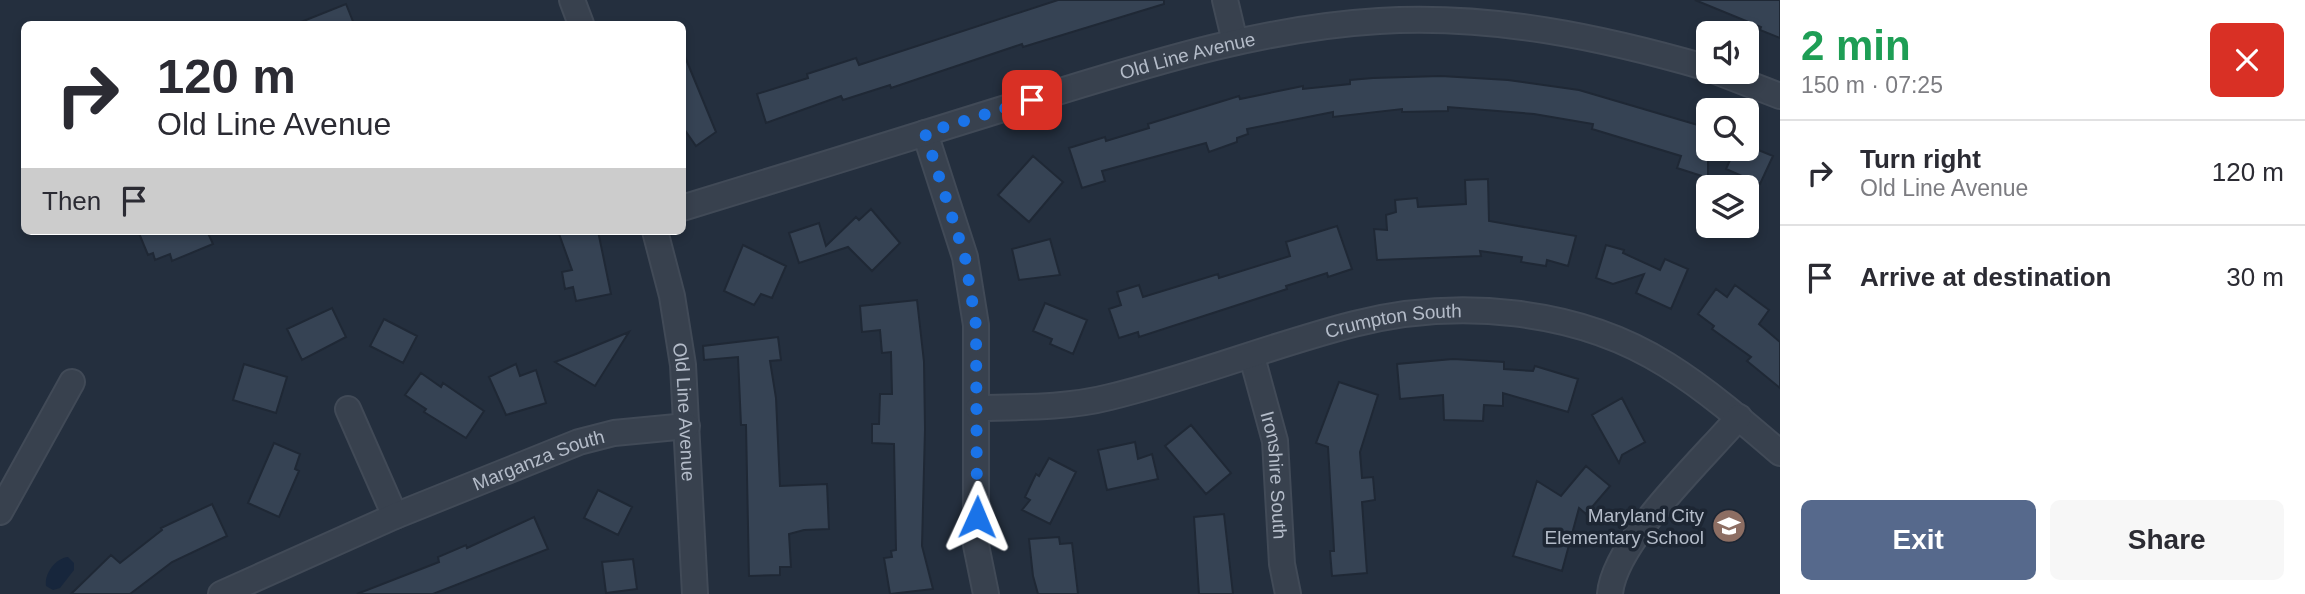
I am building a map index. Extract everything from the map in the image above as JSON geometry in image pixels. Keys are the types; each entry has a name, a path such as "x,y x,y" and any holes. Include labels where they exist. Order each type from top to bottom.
{"street":[{"path":"572,0 580,21"},
{"path":"1225,0 1235,42"},
{"name":"Old Line Avenue","path":"686,207 1139,67 1307,27 1381,21 1463,20 1534,28 1626,44 1696,64"},
{"path":"1749,84 1780,96"},
{"path":"925,133 965,257 976,325 976,545 986,594"},
{"name":"Old Line Avenue","path":"656,235 679,337 687,426 695,594"},
{"name":"Crumpton South","path":"978,408 1059,406 1109,398 1354,324 1415,312 1476,311 1533,316 1597,331 1666,364 1739,417 1780,453"},
{"name":"Ironshire South","path":"1252,357 1275,441 1282,564 1288,594"},
{"path":"0,512 72,382"},
{"path":"348,409 395,516"},
{"path":"1610,594 1620,559 1638,533 1739,417"},
{"name":"Marganza South","path":"220,594 395,516 579,442 614,433 687,426"}],"water":[{"path":"68,557 74,563 74,570 60,588 53,590 46,586 52,567 59,560"}],"building":[{"path":"1058,0 1164,0 1164,4 1023,47 1022,44 891,88 890,85 843,100 841,96 766,123 757,94 808,78 807,74 856,58 859,65"},
{"path":"1695,0 1780,0 1780,38 1760,30 1759,21 1746,21"},
{"path":"346,4 353,21 304,21"},
{"path":"686,59 716,132 696,146 686,132"},
{"path":"1441,76 1508,80 1579,90 1696,124 1696,161 1708,161 1708,175 1677,168 1681,156 1592,129 1593,124 1534,114 1448,107 1448,111 1402,112 1402,109 1333,117 1333,112 1247,129 1248,134 1237,138 1237,142 1209,152 1206,143 1102,171 1105,181 1082,188 1069,148 1105,137 1106,141 1149,128 1148,124 1239,96 1240,99 1303,86 1303,89 1350,84 1350,80"},
{"path":"1759,150 1773,156 1760,184 1759,175 1740,175 1726,169 1730,161 1759,161"},
{"path":"1033,156 1063,182 1029,222 998,195"},
{"path":"1488,179 1489,221 1576,236 1568,266 1547,260 1546,266 1521,262 1522,257 1480,251 1481,256 1377,260 1374,229 1387,230 1386,215 1396,212 1395,200 1417,198 1418,207 1466,204 1465,180"},
{"path":"871,209 900,243 872,271 848,247 799,263 789,233 819,223 826,246 856,217 859,220"},
{"path":"1337,226 1352,269 1328,277 1327,273 1286,286 1287,289 1139,337 1138,332 1119,338 1109,309 1121,305 1117,292 1139,285 1143,297 1218,274 1219,278 1290,256 1286,242"},
{"path":"140,235 209,235 213,244 172,261 170,254 155,260 153,253 148,255"},
{"path":"559,235 599,235 611,294 576,301 573,287 565,289 562,272 572,270"},
{"path":"1050,239 1060,275 1019,280 1012,249"},
{"path":"743,245 786,266 772,298 761,294 754,305 724,291"},
{"path":"1606,245 1624,250 1623,253 1660,270 1665,259 1688,269 1671,309 1636,293 1644,274 1613,284 1596,278"},
{"path":"1735,285 1769,310 1759,324 1780,342 1780,388 1747,361 1751,357 1712,329 1714,326 1698,314 1716,289 1727,297"},
{"path":"917,300 924,362 922,546 933,589 890,594 884,558 892,557 891,551 896,550 894,444 872,443 872,424 879,424 880,394 892,394 891,352 882,353 880,330 862,332 860,306"},
{"path":"1045,303 1087,320 1073,354 1050,344 1052,339 1033,331"},
{"path":"332,308 346,337 302,360 287,329"},
{"path":"384,319 417,336 403,363 370,346"},
{"path":"629,332 595,386 555,362 576,354"},
{"path":"778,337 781,360 770,361 776,398 780,486 827,484 829,529 804,530 789,534 791,567 780,567 780,575 749,576 746,425 741,425 738,357 704,360 703,346"},
{"path":"1453,359 1504,362 1504,369 1533,371 1535,366 1578,379 1568,412 1503,393 1503,406 1484,405 1483,421 1444,420 1443,395 1400,399 1397,364"},
{"path":"244,364 287,377 276,413 233,400"},
{"path":"516,364 520,376 536,370 546,403 506,415 489,377"},
{"path":"421,373 441,387 443,383 484,411 466,438 424,412 426,409 405,395"},
{"path":"1339,382 1378,395 1360,452 1362,478 1373,477 1375,500 1362,502 1367,573 1332,576 1330,551 1334,551 1328,447 1316,443"},
{"path":"1622,398 1645,442 1622,455 1619,463 1592,415"},
{"path":"1191,425 1231,473 1206,494 1165,446"},
{"path":"1135,442 1138,459 1152,454 1158,479 1107,490 1098,450"},
{"path":"274,443 300,454 295,469 299,471 279,517 248,503"},
{"path":"1049,458 1076,472 1050,524 1022,510 1030,500 1025,497 1036,474 1039,476"},
{"path":"1586,466 1610,486 1586,514 1579,508 1562,571 1513,556 1537,481 1561,496"},
{"path":"598,490 632,507 618,535 584,518"},
{"path":"212,504 227,536 172,562 130,594 71,594 111,555 120,563 162,530 161,528"},
{"path":"1224,514 1233,594 1199,594 1194,517"},
{"path":"534,517 548,549 433,594 357,594 439,562 438,557 466,545 467,548"},
{"path":"1059,537 1060,544 1072,543 1078,594 1038,594 1029,539"},
{"path":"633,559 637,589 606,593 602,562"}],"place":[{"name":"Maryland City Elementary School","path":"1729,526"}],"route":[{"path":"977,517 976,325 965,257 925,133 1032,100"}]}
